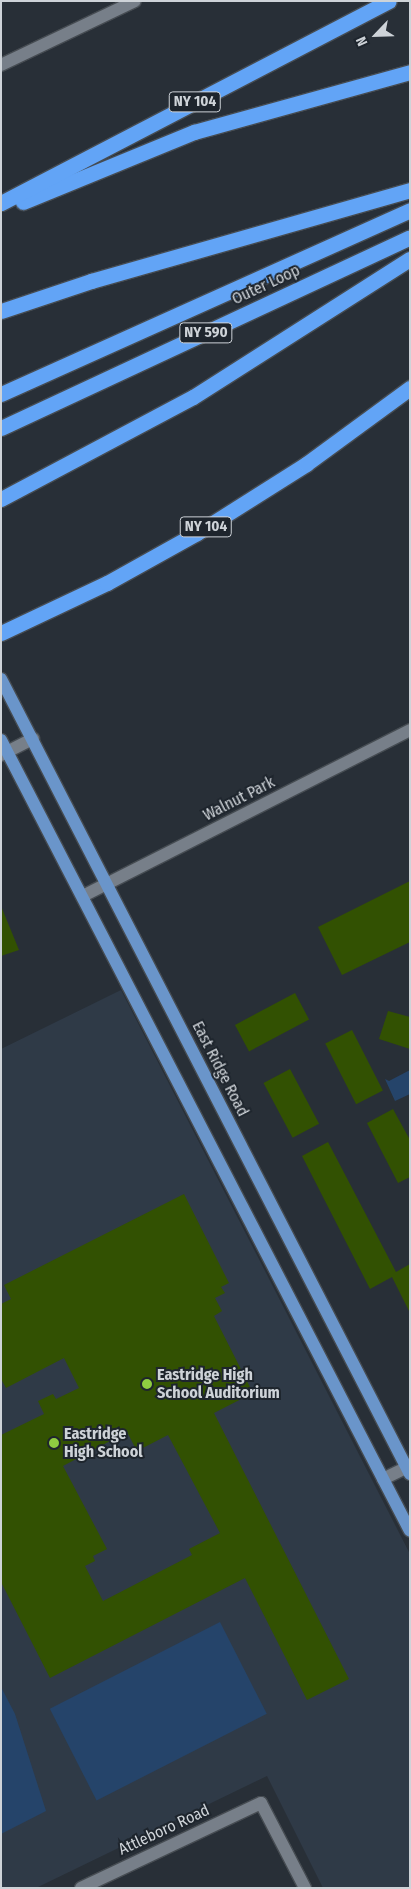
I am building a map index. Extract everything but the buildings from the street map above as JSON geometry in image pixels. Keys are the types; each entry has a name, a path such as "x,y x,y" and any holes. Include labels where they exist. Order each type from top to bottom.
{"highway":[{"name":"NY 104","path":"1,204 389,1"},
{"path":"1,212 110,164 194,132 410,72"},
{"path":"1,311 91,280 410,190"},
{"name":"Outer Loop","path":"1,394 410,210"},
{"name":"Outer Loop","path":"1,428 410,237"},
{"path":"1,499 193,397 410,259"},
{"name":"NY 104","path":"1,633 114,579 197,533 313,459 410,388"}],"main road":[{"name":"East Ridge Road","path":"1,679 409,1469"},
{"path":"3,749 83,896 410,1531"}],"street":[{"path":"1,65 135,1"},
{"name":"Walnut Park","path":"83,896 410,730"},
{"path":"3,749 33,739"},
{"path":"384,1479 409,1469"},
{"name":"Attleboro Road","path":"81,1888 261,1802 305,1888"}],"shaded area":[{"path":"121,990 410,1554 410,1888 323,1888 267,1776 36,1888 1,1888 1,1049"},
{"path":"410,1070 410,1094 395,1101 385,1079 389,1081"},
{"path":"220,1622 267,1714 97,1800 50,1709"},
{"path":"1,1687 15,1714 46,1811 1,1834"}],"place":[{"name":"Eastridge High School Auditorium","path":"147,1384"},
{"name":"Eastridge High School","path":"54,1443"}]}
